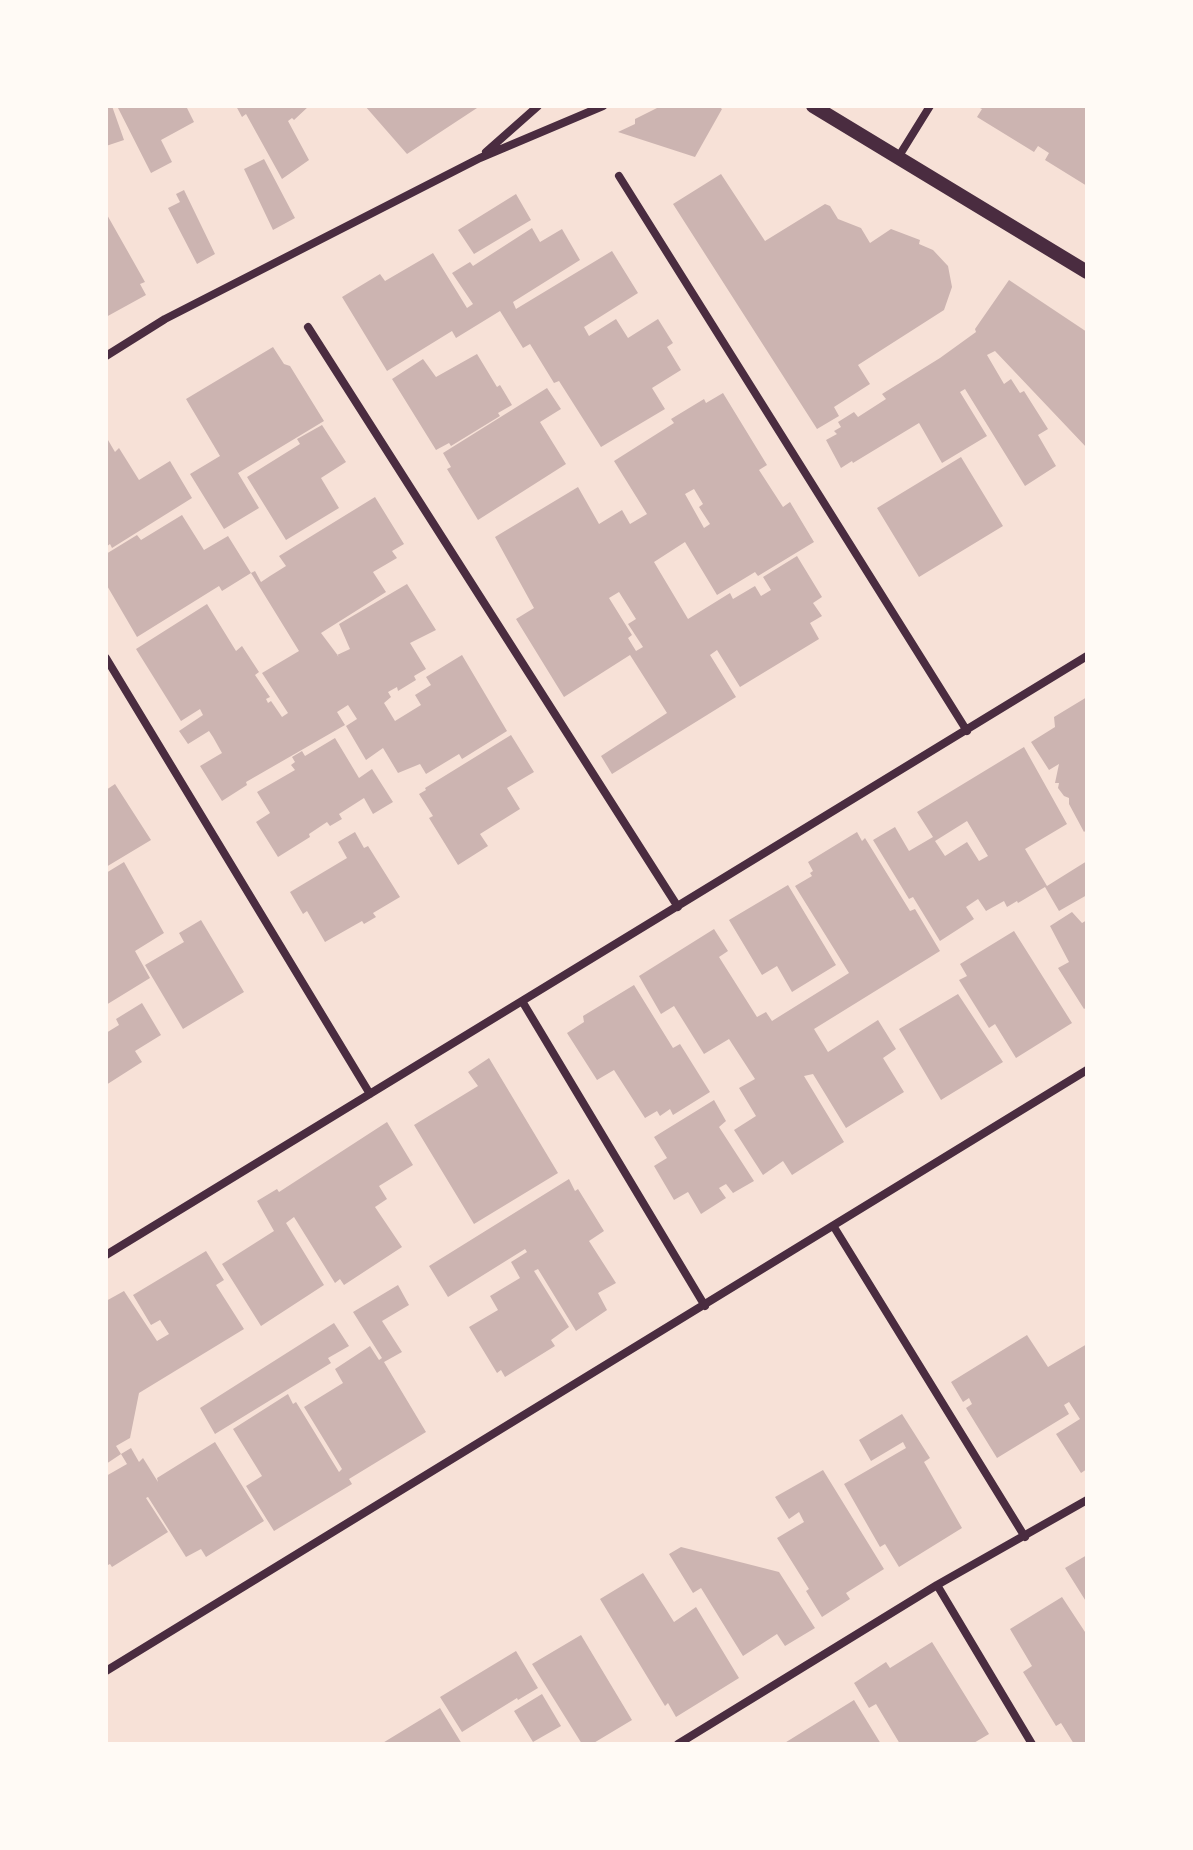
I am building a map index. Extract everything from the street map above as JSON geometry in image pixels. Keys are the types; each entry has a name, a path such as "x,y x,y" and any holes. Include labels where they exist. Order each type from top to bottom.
{"street":[{"path":"480,158 538,106"},
{"path":"106,356 165,319 480,158 603,106"},
{"path":"813,106 1087,272"},
{"path":"899,156 930,106"},
{"path":"619,176 967,731"},
{"path":"308,327 678,907"},
{"path":"106,1255 1087,656"},
{"path":"106,658 370,1094"},
{"path":"522,1001 705,1306"},
{"path":"106,1671 1087,1070"},
{"path":"834,1227 1025,1537"},
{"path":"678,1744 937,1585 1087,1500"},
{"path":"937,1585 1032,1744"}],"building":[{"path":"106,106 112,106 124,140 106,146"},
{"path":"117,106 186,106 194,122 161,140 172,162 151,173"},
{"path":"236,106 309,106 294,120 288,121 309,160 282,179 246,114 242,117"},
{"path":"365,106 476,106 477,108 407,154"},
{"path":"661,106 718,106 722,109 695,157 618,132"},
{"path":"976,106 1087,106 1087,186 1045,160 1049,153 1038,146 1034,152 977,117 982,109"},
{"path":"264,159 295,218 273,230 244,169"},
{"path":"721,174 765,241 825,204 830,206 838,219 861,228 870,243 891,229 920,240 919,244 933,250 948,266 952,287 944,310 858,365 870,384 834,407 839,416 817,429 673,204"},
{"path":"184,190 215,254 197,264 168,208 180,202 176,194"},
{"path":"516,194 531,220 474,254 458,230"},
{"path":"106,213 145,282 140,284 146,295 106,317"},
{"path":"532,228 540,242 562,229 580,260 513,302 516,309 612,251 638,293 584,327 589,336 616,319 628,338 658,319 673,343 667,347 681,370 652,388 665,409 601,447 559,381 554,383 530,344 523,348 500,311 456,338 452,331 387,371 342,297 380,274 385,281 433,253 467,308 473,304 452,273 470,262 473,266"},
{"path":"1009,280 1087,332 1087,448 995,351 987,355 1004,384 1011,379 1020,393 1024,391 1048,429 1038,435 1056,466 1025,486 965,389 960,392 987,436 942,463 919,423 841,468 826,440 837,434 834,431 841,427 838,422 854,412 858,417 886,399 882,394 976,332 975,329"},
{"path":"273,347 284,364 290,366 324,421 238,473 259,508 224,529 190,474 220,456 186,399"},
{"path":"477,354 512,405 498,413 500,416 451,446 449,443 436,450 392,379 423,359 436,377"},
{"path":"547,388 561,409 540,422 566,464 478,520 447,469 451,467 443,453"},
{"path":"723,393 767,465 759,470 783,507 790,502 814,542 758,576 755,572 717,595 685,542 654,562 688,619 730,593 733,599 755,586 761,596 771,590 763,577 797,556 822,597 813,603 822,616 810,623 819,639 740,687 717,650 710,655 736,697 612,774 601,756 667,713 630,655 564,697 516,619 534,608 495,537 578,487 599,524 622,510 630,524 647,514 614,461 674,423 671,419 704,399 706,403","holes":["694,489 703,504 699,507 710,524 704,528 685,494","619,592 636,619 628,624 643,647 636,651 628,638 632,635 609,598"]},
{"path":"322,425 346,462 321,478 339,508 286,540 247,477 300,444 297,439"},
{"path":"108,440 115,452 119,448 139,480 170,461 192,498 112,548 110,544 106,547"},
{"path":"961,457 1003,526 919,577 877,508"},
{"path":"375,497 404,544 392,551 397,558 373,572 386,592 321,633 337,655 350,649 339,624 407,584 436,630 410,643 426,669 414,676 416,680 398,691 397,687 388,692 391,697 384,703 395,721 421,705 415,695 431,685 426,677 462,655 507,731 462,759 459,754 426,774 420,764 398,773 383,748 366,760 346,726 357,719 348,705 337,712 345,725 246,782 247,785 222,801 200,766 222,753 213,737 209,731 188,744 179,731 203,715 200,709 181,721 136,649 207,604 236,651 242,646 259,672 255,675 270,697 266,699 268,703 271,701 282,717 288,713 262,673 299,651 251,573 255,571 261,582 286,566 279,556"},
{"path":"182,515 204,550 228,536 251,573 222,591 219,586 137,637 106,584 106,554 137,535 141,540"},
{"path":"1087,697 1087,829 1084,832 1069,804 1069,798 1058,788 1059,783 1055,783 1059,764 1049,770 1031,742 1055,727 1054,717"},
{"path":"511,735 534,772 507,788 520,809 480,834 488,846 458,865 429,818 433,816 419,794"},
{"path":"335,738 359,778 372,769 393,802 373,814 364,798 339,814 342,819 330,826 327,822 278,857 256,822 270,813 257,792 295,770 291,765 295,762 292,757 302,751 305,756"},
{"path":"1024,747 1067,824 1025,849 1047,886 1087,861 1087,895 1059,911 1045,887 1018,903 1007,907 1004,901 986,911 978,899 966,907 974,919 940,941 913,897 909,899 873,840 895,827 909,851 933,837 917,812","holes":["967,821 988,856 979,861 967,842 945,856 935,841"]},
{"path":"115,784 151,840 106,867 106,790"},
{"path":"355,832 364,848 368,846 400,897 373,913 376,917 364,924 362,921 325,942 307,911 303,914 290,892 347,858 338,842"},
{"path":"857,832 862,841 865,838 910,911 915,909 940,951 814,1029 828,1052 878,1020 896,1049 883,1058 904,1092 846,1128 813,1074 804,1076 844,1142 792,1175 783,1161 763,1175 734,1130 756,1116 739,1088 755,1079 729,1039 704,1054 674,1006 661,1014 639,976 714,929 728,951 719,957 757,1017 766,1012 772,1021 849,973 795,886 812,876 808,862"},
{"path":"124,862 164,933 135,951 150,978 106,1005 106,873"},
{"path":"788,885 836,965 792,992 777,966 762,975 729,920"},
{"path":"1072,912 1082,923 1087,920 1087,1007 1084,1009 1058,968 1069,962 1050,926"},
{"path":"201,920 244,992 183,1029 145,965 184,942 179,933"},
{"path":"1014,931 1072,1023 1016,1058 995,1024 989,1028 959,980 967,976 960,964"},
{"path":"634,985 673,1048 680,1044 710,1092 673,1115 670,1109 660,1116 657,1111 645,1118 614,1070 597,1080 567,1033 584,1022 583,1016"},
{"path":"958,994 1003,1062 941,1100 899,1029"},
{"path":"142,1003 161,1035 135,1051 142,1062 106,1085 106,1033 119,1025 116,1019"},
{"path":"489,1058 558,1173 474,1224 414,1125 478,1086 468,1072"},
{"path":"714,1100 726,1121 719,1127 754,1181 733,1193 726,1184 719,1188 726,1198 701,1214 688,1192 674,1200 654,1166 667,1158 654,1137"},
{"path":"387,1122 413,1165 379,1186 387,1199 375,1207 402,1247 344,1285 340,1279 335,1283 294,1217 286,1223 324,1285 261,1326 222,1264 274,1231 257,1201 277,1189 279,1192"},
{"path":"569,1179 604,1231 589,1241 616,1283 598,1293 607,1310 576,1331 538,1269 534,1271 569,1327 551,1340 555,1346 505,1377 501,1370 497,1373 469,1327 498,1310 490,1296 520,1278 511,1262 527,1252 525,1249 448,1297 429,1266"},
{"path":"206,1251 224,1280 216,1285 244,1329 139,1393 130,1438 116,1446 121,1454 106,1464 106,1301 124,1291 157,1341 169,1334 160,1320 151,1325 133,1295"},
{"path":"398,1285 409,1305 382,1321 402,1352 384,1362 426,1432 349,1479 352,1484 274,1531 246,1486 262,1476 233,1429 288,1394 339,1472 342,1469 304,1407 343,1383 335,1369 370,1346 379,1360 382,1358 353,1312"},
{"path":"334,1323 349,1346 328,1358 331,1363 215,1434 200,1408"},
{"path":"1027,1335 1048,1367 1087,1344 1087,1469 1081,1473 1056,1434 1080,1419 1069,1402 1064,1405 1069,1414 997,1458 966,1408 972,1404 969,1398 963,1402 951,1382"},
{"path":"902,1414 930,1458 924,1462 962,1528 899,1567 885,1544 880,1547 844,1484 906,1448 903,1442 871,1461 859,1440"},
{"path":"215,1442 264,1521 206,1557 201,1549 186,1557 148,1497 168,1532 112,1567 110,1564 106,1566 106,1476 127,1464 121,1454 131,1448 139,1462 143,1458 158,1482 157,1478"},
{"path":"823,1470 884,1569 846,1593 850,1599 822,1617 806,1591 809,1589 777,1538 804,1522 799,1512 789,1519 775,1497"},
{"path":"681,1547 779,1572 815,1628 785,1646 777,1634 743,1656 701,1588 693,1593 669,1554"},
{"path":"1087,1555 1087,1603 1065,1568"},
{"path":"643,1573 674,1622 696,1607 739,1678 676,1717 668,1703 665,1706 600,1599"},
{"path":"1062,1597 1087,1635 1087,1744 1074,1744 1061,1723 1056,1726 1023,1672 1032,1666 1010,1629"},
{"path":"581,1635 632,1720 592,1744 582,1744 532,1664"},
{"path":"932,1642 989,1734 972,1744 900,1744 876,1704 869,1708 854,1683 886,1662 890,1668"},
{"path":"516,1651 538,1688 462,1732 440,1697"},
{"path":"542,1694 561,1726 533,1742 514,1711"},
{"path":"854,1700 881,1744 783,1744"},
{"path":"440,1708 462,1744 381,1744"}]}
